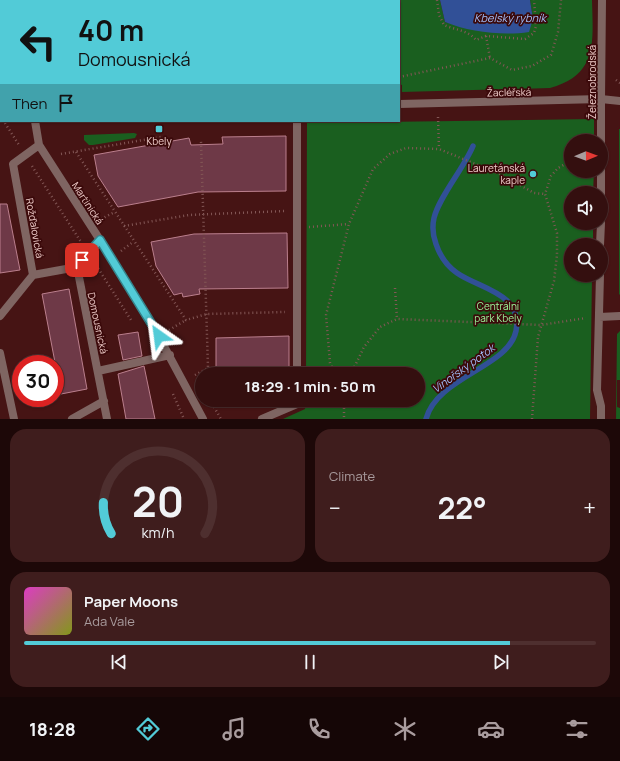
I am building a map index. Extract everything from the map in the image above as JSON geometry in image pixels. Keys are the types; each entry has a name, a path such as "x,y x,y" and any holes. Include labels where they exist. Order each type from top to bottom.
{"street":[{"name":"Železnobrodská","path":"601,186 602,0"},
{"name":"Žacléřská","path":"400,104 601,99 620,101"},
{"name":"Martinická","path":"35,122 39,145 159,336 203,419"},
{"path":"297,122 297,367"},
{"name":"Rožďalovická","path":"33,275 13,164 39,145"},
{"path":"0,316 33,275 76,267 100,240"},
{"name":"Domousnická","path":"76,267 107,419"},
{"path":"600,282 597,390 601,406 601,419"},
{"path":"599,317 620,316"},
{"path":"0,353 14,419"},
{"path":"98,371 170,356"},
{"path":"72,419 104,401"},
{"path":"262,419 290,407"}],"path":[{"path":"437,0 439,15 444,25 454,30 466,32 476,40 486,36 525,39 534,33 536,26 534,0"},
{"path":"400,77 490,58 512,70 532,66 551,55 558,32 561,0"},
{"path":"486,36 490,58"},
{"path":"616,80 620,83"},
{"path":"438,117 439,149"},
{"path":"5,123 135,326"},
{"path":"61,154 161,138"},
{"path":"201,141 208,367"},
{"path":"332,367 330,362 326,315 349,224 373,168 390,154 406,148 439,149 502,175 534,193 545,194"},
{"path":"76,152 186,320"},
{"path":"532,419 536,351 541,325 554,281 557,244 555,224 545,194 550,176 558,168 564,165"},
{"path":"124,226 203,214 297,211"},
{"path":"108,216 115,212"},
{"path":"297,227 349,224"},
{"path":"128,246 134,242"},
{"path":"395,288 397,319"},
{"path":"159,336 186,320 207,314 297,312"},
{"path":"354,367 364,347 380,327 397,319 541,325 599,317"},
{"path":"184,382 195,376"},
{"path":"214,407 221,419"},
{"path":"344,407 344,419"}],"green space":[{"path":"400,0 440,0 445,22 482,31 533,19 530,0 592,0 593,30 589,55 585,66 577,75 566,82 550,88 402,92 402,85 400,84"},
{"name":"Centrální park Kbely","path":"594,119 594,134 564,134 564,178 594,178 593,186 564,186 564,230 593,230 593,238 564,238 564,282 592,282 590,419 283,419 305,409 305,407 425,407 425,367 306,367 307,123"},
{"path":"620,129 620,295 619,294"},
{"path":"137,134 135,138 93,145 89,145 84,140 84,135"},
{"path":"620,331 620,380 617,380 617,407 620,408 620,419 616,419 617,334"}],"water":[{"name":"Kbelský rybník","path":"440,0 530,0 533,19 529,32 508,34 475,31 445,22"}],"building":[{"path":"286,136 286,191 198,192 118,207 98,176 94,155 189,138 191,145 223,144 222,137"},
{"path":"0,204 7,204 20,270 0,273"},
{"path":"287,233 288,288 199,289 200,294 183,297 182,293 174,295 156,266 151,242 194,234"},
{"path":"69,289 87,389 64,393 64,355 54,355 42,294"},
{"path":"138,332 142,356 123,360 118,335"},
{"path":"289,336 289,367 216,367 216,338"},
{"path":"144,366 155,419 126,419 118,374"}],"waterway":[{"name":"Vinořský potok","path":"426,419 433,405 444,393 457,382 501,354 511,343 516,331 516,318 513,308 506,300 488,288 466,279 453,270 442,257 434,238 433,225 437,210 473,146"}],"place":[{"name":"Kbely","path":"159,129"},
{"name":"Lauretánská kaple","path":"533,174"}],"route":[{"path":"82,260 100,240 159,336"}]}
